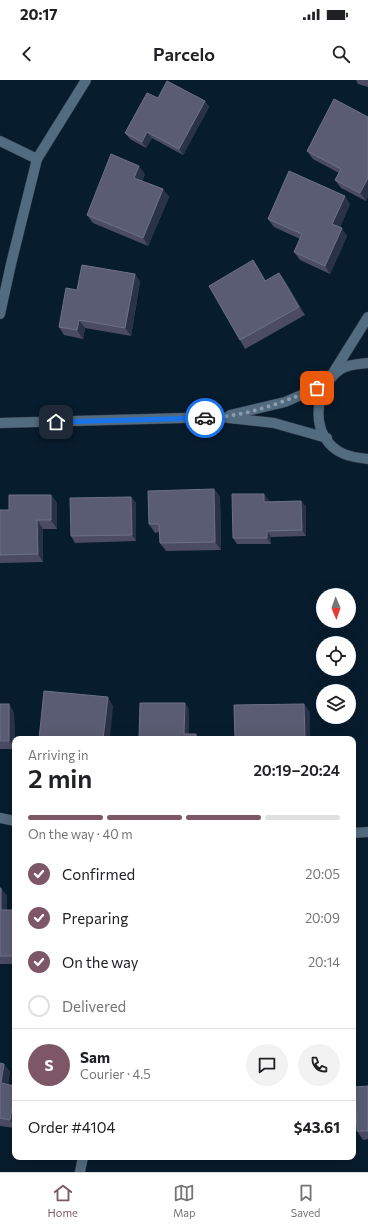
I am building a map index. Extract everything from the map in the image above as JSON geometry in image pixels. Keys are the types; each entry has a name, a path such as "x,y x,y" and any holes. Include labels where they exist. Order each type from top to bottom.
{"street":[{"path":"0,314 10,264 37,159 86,80"},
{"path":"0,140 37,159"},
{"path":"368,317 319,397 318,415 324,434 332,446 344,454 368,459"},
{"path":"220,417 285,402 328,381 342,369 353,364 368,363"},
{"path":"0,423 220,417 274,423 326,438"},
{"path":"0,818 12,820"},
{"path":"356,833 368,832"},
{"path":"80,1172 82,1160"}],"building":[{"path":"167,81 205,101 179,149 147,132 142,142 125,133 147,93 158,98"},
{"path":"334,99 368,117 368,178 360,193 335,180 341,169 307,151"},
{"path":"111,154 139,166 134,178 163,189 143,238 87,215"},
{"path":"289,171 345,196 332,224 342,228 325,266 294,252 302,234 268,219"},
{"path":"253,260 265,281 279,273 299,307 240,340 209,286"},
{"path":"82,265 135,274 125,328 79,320 77,330 59,327 66,288 77,290"},
{"path":"214,489 215,542 160,543 159,524 149,524 148,491"},
{"path":"232,494 264,494 264,502 301,501 302,530 267,531 267,538 233,538"},
{"path":"9,495 51,495 51,520 37,520 38,554 0,555 0,510 9,510"},
{"path":"131,497 132,535 71,536 70,498"},
{"path":"44,691 108,697 103,736 39,736"},
{"path":"140,703 185,703 184,734 196,734 196,736 139,736"},
{"path":"0,704 9,704 9,741 0,741"},
{"path":"304,704 305,736 235,736 234,705"},
{"path":"1,888 1,910 12,910 12,956 0,956"},
{"path":"0,1063 4,1064 1,1083 12,1085 12,1108 10,1120 0,1118"},
{"path":"368,1086 368,1131 357,1131 356,1087"}],"way so far":[{"path":"205,418 220,417 262,409 285,402 317,388"}],"route":[{"path":"56,422 205,418"}]}
